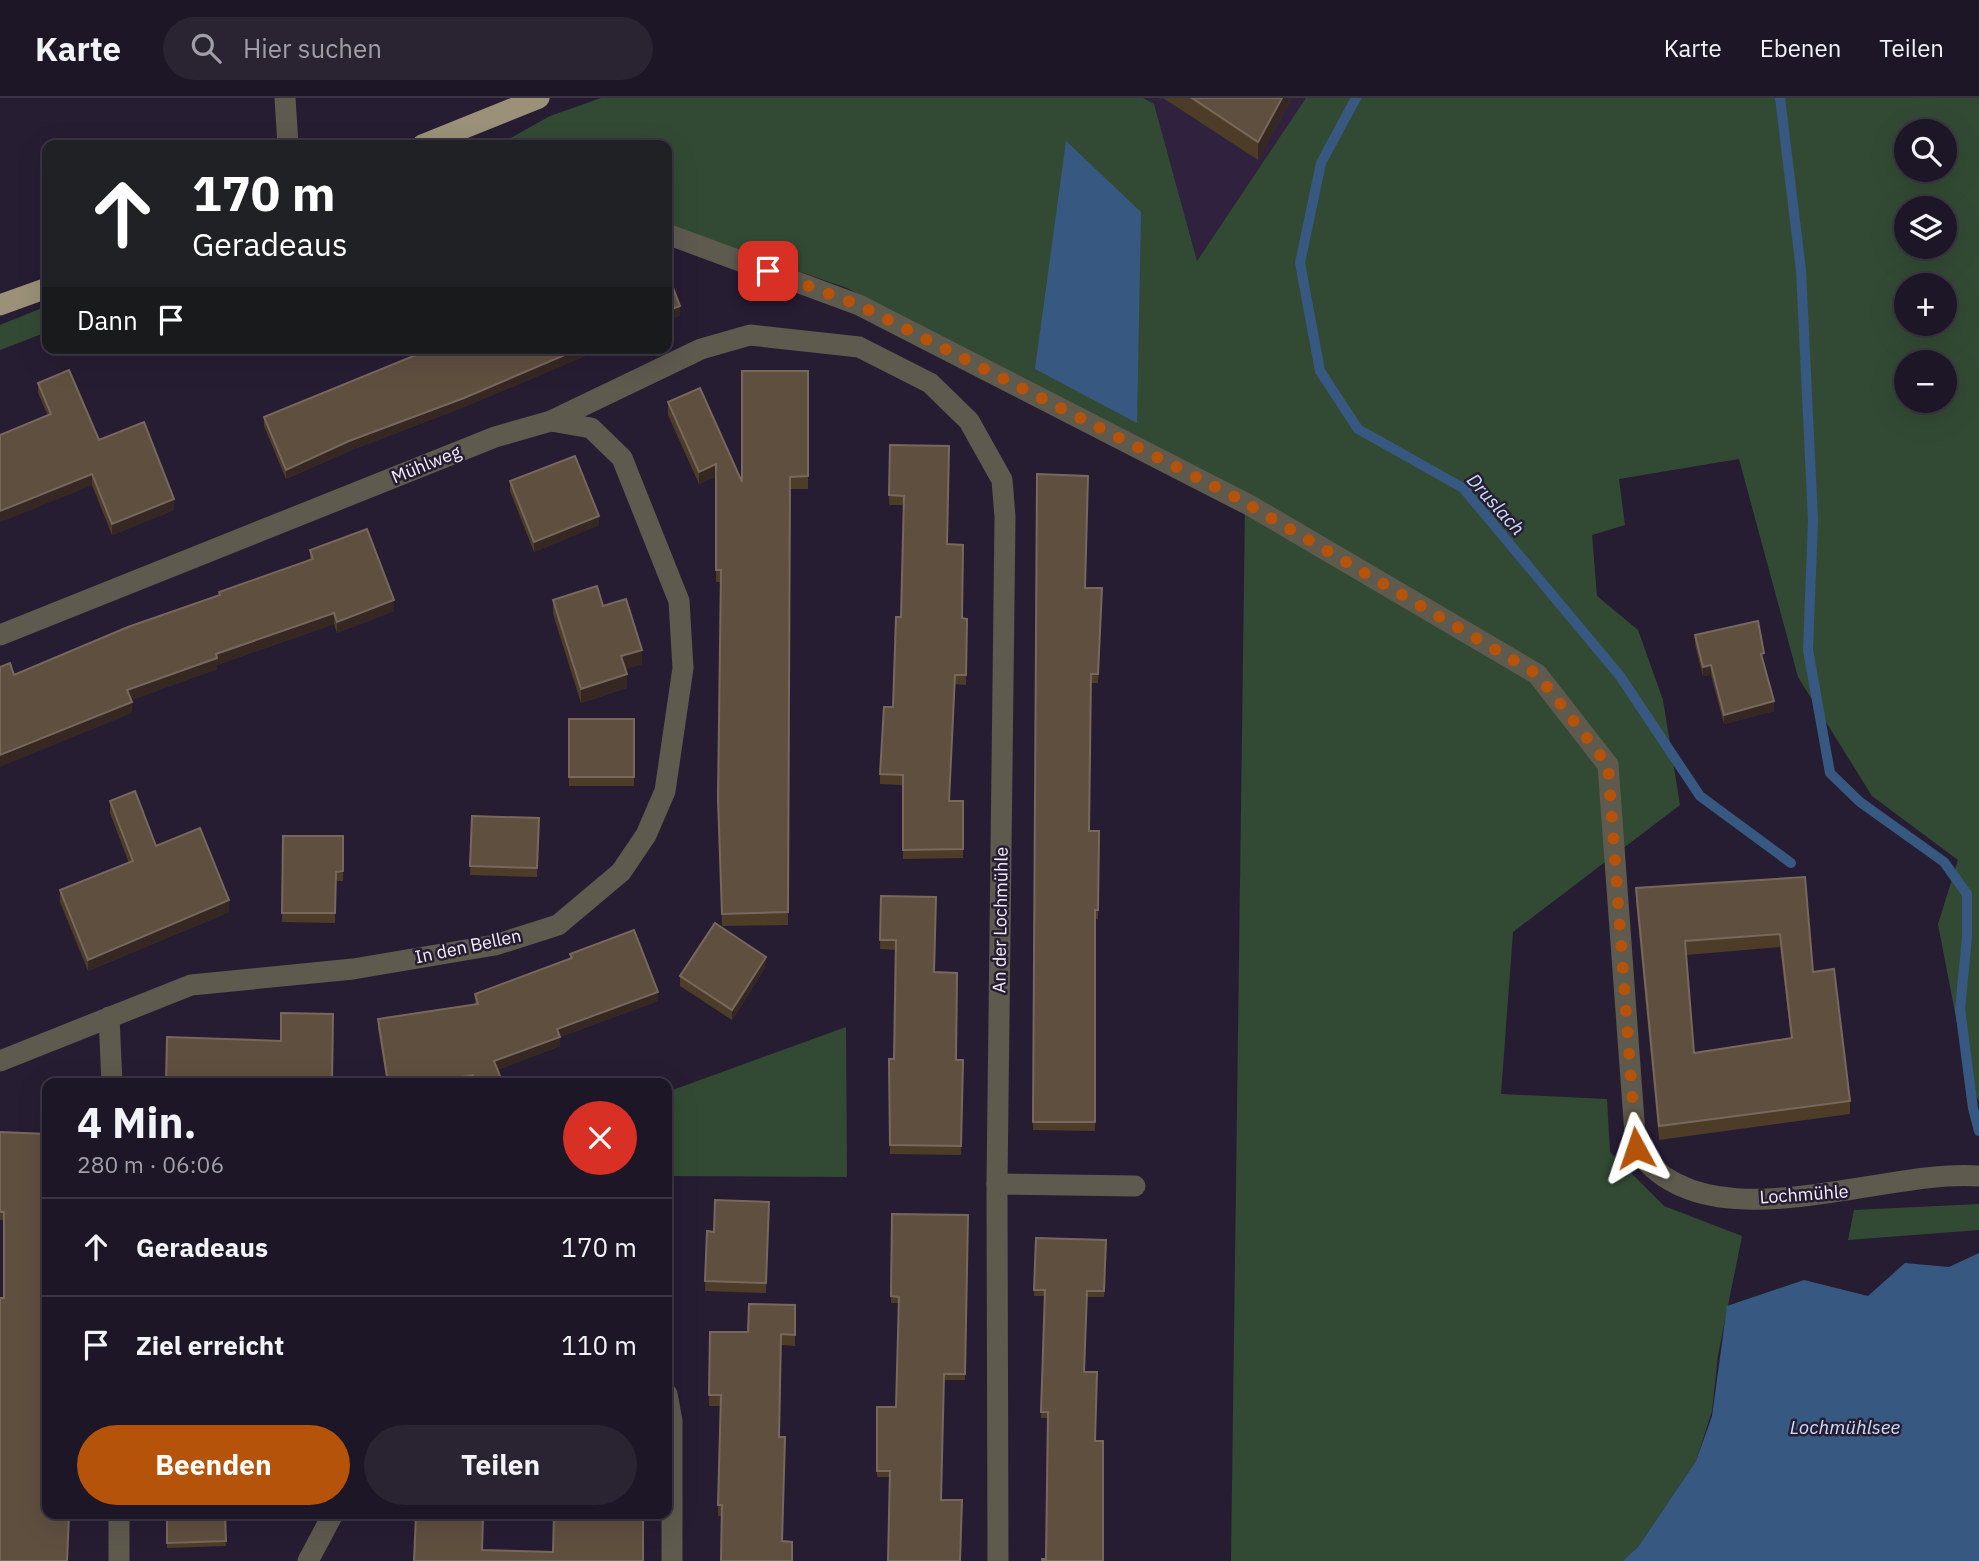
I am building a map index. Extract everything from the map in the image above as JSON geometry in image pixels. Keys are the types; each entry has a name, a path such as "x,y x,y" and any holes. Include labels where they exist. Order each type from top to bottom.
{"main road":[{"path":"435,140 540,98"},
{"path":"0,306 42,290"}],"street":[{"path":"285,98 288,140"},
{"name":"Lochmühle","path":"672,236 859,305 1251,506 1537,674 1608,765 1636,1148 1649,1168 1673,1183 1706,1194 1772,1199 1956,1174 1978,1176"},
{"name":"Mühlweg","path":"0,635 495,437 551,421 701,349 750,335 859,347"},
{"name":"An der Lochmühle","path":"859,347 930,383 969,421 1002,480 1005,517 997,1184 998,1561"},
{"name":"In den Bellen","path":"0,1061 191,985 353,969 495,945 558,925 621,872 646,835 665,791 683,668 679,601 622,458 591,428 551,421"},
{"path":"109,1017 112,1078"},
{"path":"997,1184 1135,1186"},
{"path":"672,1421 672,1561"},
{"path":"119,1519 119,1561"},
{"path":"308,1561 330,1519"}],"shaded area":[{"path":"1143,98 1306,98 1197,261 1154,105"}],"green space":[{"path":"601,98 1143,98 1154,104 1197,261 1306,98 1979,98 1979,1100 1970,1091 1938,924 1958,860 1872,796 1798,677 1739,459 1619,479 1625,525 1592,535 1597,596 1638,630 1663,700 1680,805 1513,932 1501,1094 1607,1099 1610,1152 1664,1206 1742,1236 1718,1355 1712,1411 1696,1461 1638,1547 1624,1561 1231,1561 1245,507 1286,516 847,288 672,228 672,140 507,140 550,116"},
{"path":"42,308 42,334 0,350 0,325"},
{"path":"846,1027 847,1177 672,1176 672,1090"},
{"path":"1979,1204 1979,1230 1848,1240 1854,1210"}],"water":[{"path":"1066,141 1141,212 1137,423 1035,369"},
{"name":"Lochmühlsee","path":"1979,1253 1979,1561 1623,1561 1638,1547 1696,1461 1712,1416 1727,1306 1804,1280 1868,1296 1905,1263 1949,1267"}],"building":[{"path":"1192,98 1282,98 1258,142"},
{"path":"672,285 680,306 672,309"},
{"path":"418,354 567,354 464,398 349,441 286,470 264,417"},
{"path":"69,370 99,440 144,422 174,499 112,524 92,474 0,511 0,435 51,414 38,383"},
{"path":"742,371 808,371 808,476 790,477 788,912 722,914 718,798 721,570 716,570 716,464 699,472 668,402 700,388 742,482"},
{"path":"890,445 949,446 947,544 963,545 962,618 967,619 966,675 955,675 949,801 963,801 963,849 903,850 903,775 880,774 884,707 893,707 896,617 901,617 904,496 889,495"},
{"path":"575,456 599,516 534,542 510,481"},
{"path":"1037,474 1088,476 1085,588 1102,588 1098,674 1091,674 1089,831 1099,831 1098,910 1095,910 1095,1122 1033,1122"},
{"path":"367,529 394,600 337,622 334,613 216,654 217,658 127,690 132,702 0,755 0,667 10,663 14,675 128,627 313,559 310,550"},
{"path":"597,586 603,606 626,599 642,650 621,656 627,674 581,689 553,600"},
{"path":"1758,621 1764,653 1761,654 1774,701 1724,715 1711,665 1703,667 1695,635"},
{"path":"569,719 634,719 634,777 569,777"},
{"path":"135,791 156,846 200,828 229,900 88,960 60,890 133,861 110,801"},
{"path":"472,816 539,818 537,868 470,866"},
{"path":"283,836 343,836 343,871 336,872 335,913 282,913"},
{"path":"1805,877 1813,972 1834,969 1850,1101 1659,1126 1636,888","holes":["1780,934 1792,1038 1694,1053 1685,941"]},
{"path":"881,896 936,897 934,972 957,973 956,1060 963,1060 961,1146 890,1145 889,1059 894,1059 896,940 880,940"},
{"path":"715,923 766,957 732,1010 680,976"},
{"path":"634,930 658,992 557,1029 560,1037 494,1061 500,1076 495,1078 474,1078 473,1075 454,1078 387,1078 378,1019 478,1004 475,994 572,958 570,954"},
{"path":"281,1013 333,1014 332,1078 166,1078 167,1037 281,1041"},
{"path":"0,1132 42,1134 42,1519 69,1519 67,1561 0,1561 0,1298 4,1298 4,1212 0,1212"},
{"path":"715,1200 769,1202 766,1283 705,1281 707,1231 714,1232"},
{"path":"892,1214 968,1215 965,1374 944,1374 941,1500 962,1500 960,1561 888,1561 890,1471 877,1471 877,1407 896,1407 899,1297 891,1296"},
{"path":"1036,1238 1106,1240 1104,1291 1087,1291 1084,1372 1097,1372 1095,1441 1103,1441 1103,1561 1042,1561 1046,1559 1048,1412 1041,1412 1045,1290 1034,1290"},
{"path":"749,1304 795,1305 795,1335 781,1334 779,1437 785,1437 782,1541 792,1542 792,1561 721,1561 722,1505 718,1505 721,1395 709,1395 710,1332 748,1332"},
{"path":"167,1519 225,1519 226,1541 167,1543"},
{"path":"416,1519 483,1519 482,1550 553,1552 554,1519 643,1519 643,1561 414,1561"}],"waterway":[{"name":"Druslach","path":"1356,98 1321,163 1300,263 1320,371 1358,429 1463,488 1620,676 1700,796 1791,863"},
{"path":"1780,98 1801,270 1813,520 1808,650 1830,773 1860,802 1944,862 1967,894 1967,937 1960,1009 1973,1108 1979,1131"}],"route":[{"path":"768,271 859,305 1237,498 1537,674 1608,765 1613,869 1636,1148"}]}
